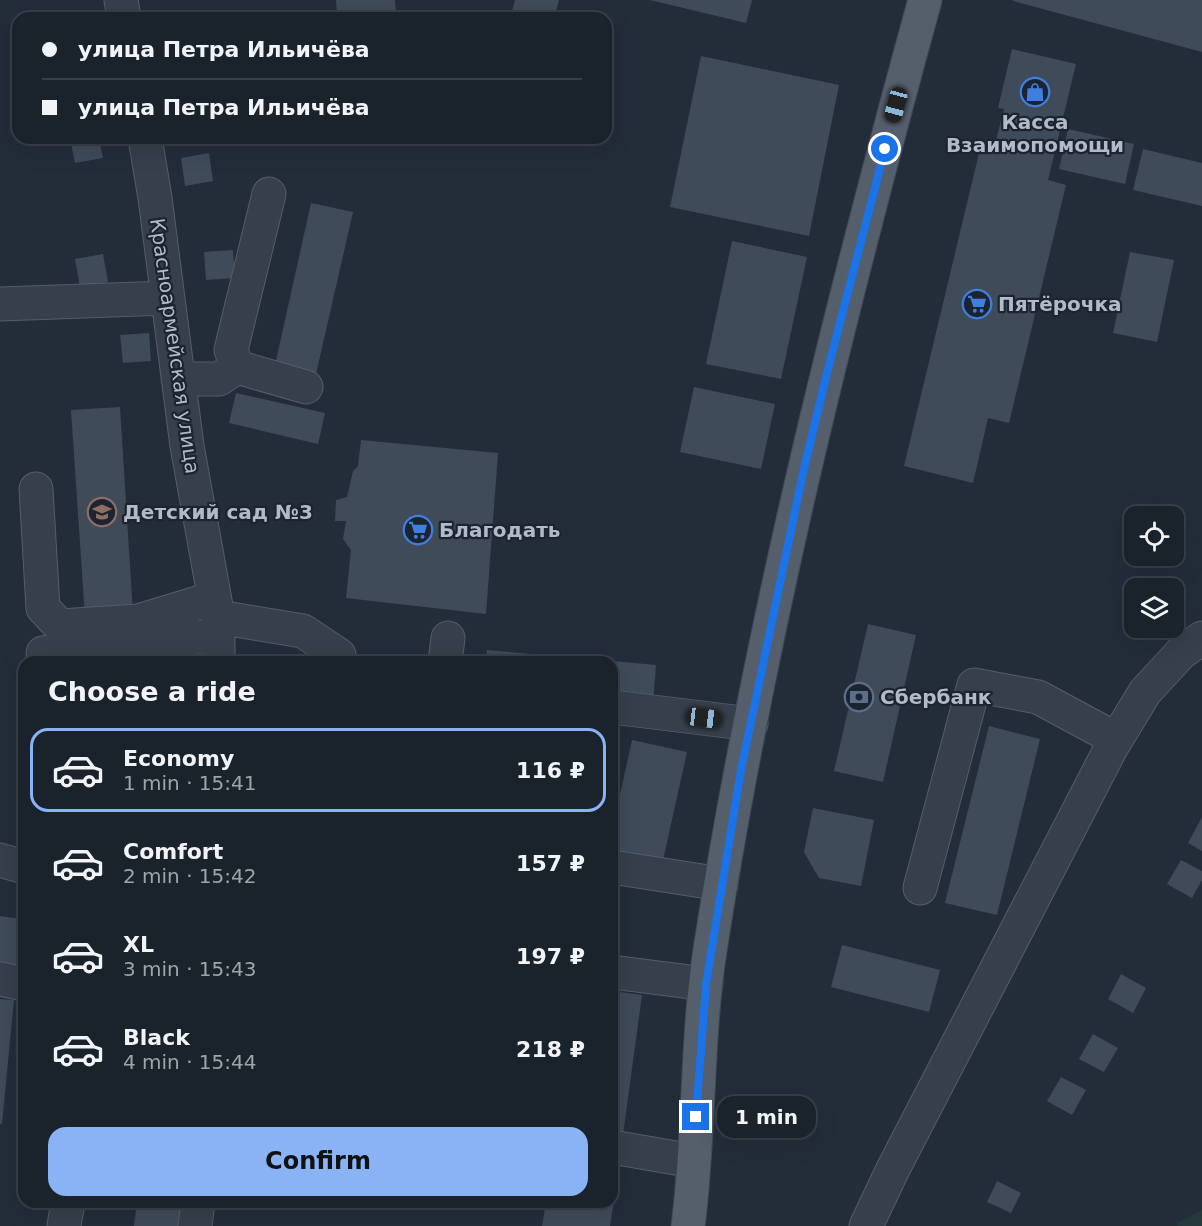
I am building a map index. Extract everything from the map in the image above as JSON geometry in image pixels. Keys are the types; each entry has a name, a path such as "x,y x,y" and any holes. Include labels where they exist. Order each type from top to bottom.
{"main road":[{"path":"688,1226 706,984 741,770 827,373 925,0"}],"street":[{"name":"Красноармейская улица","path":"146,144 187,446 217,628"},
{"path":"237,367 231,350 269,194"},
{"path":"0,304 167,298"},
{"path":"178,380 219,379 237,367 306,387"},
{"path":"36,489 43,608 60,626 138,621 217,628 303,631 339,656"},
{"path":"43,653 217,628"},
{"path":"866,1226 898,1158 1116,739 1145,692 1180,653 1202,638"},
{"path":"921,888 974,685 1038,697 1116,739"},
{"path":"618,708 750,724"},
{"path":"0,860 18,865"},
{"path":"618,868 721,884"},
{"path":"618,973 706,984"},
{"path":"0,979 18,983"},
{"path":"618,1148 693,1161"},
{"path":"64,1226 67,1208"},
{"path":"195,1226 197,1208"}],"green space":[{"path":"1202,1210 1202,1226 1176,1226 1179,1222"}],"building":[{"path":"336,0 395,0 396,12 337,12"},
{"path":"515,0 559,0 556,12 512,12"},
{"path":"650,0 752,0 746,23"},
{"path":"1202,0 1202,52 1013,1"},
{"path":"1012,49 1076,64 1048,180 1066,185 1009,423 988,418 973,483 904,466 980,149 993,152 1004,109 998,108"},
{"path":"701,56 839,85 809,236 670,207"},
{"path":"1068,129 1134,144 1125,184 1059,169"},
{"path":"71,144 100,144 103,158 75,163"},
{"path":"1143,149 1202,163 1202,206 1133,190"},
{"path":"209,153 213,181 185,186 181,158"},
{"path":"311,203 353,212 316,374 275,365"},
{"path":"732,241 807,257 781,379 706,364"},
{"path":"233,250 235,278 206,280 204,252"},
{"path":"1130,252 1174,260 1157,342 1113,333"},
{"path":"103,254 108,282 80,287 75,259"},
{"path":"149,333 151,361 123,363 120,335"},
{"path":"694,387 775,404 761,469 680,452"},
{"path":"236,393 325,413 318,444 229,423"},
{"name":"Детский сад №3","path":"120,407 133,614 85,617 71,410"},
{"name":"Благодать","path":"361,440 498,453 486,614 346,598 351,550 343,539 346,521 335,521 336,500 347,497 353,471 358,466"},
{"path":"868,624 916,635 883,782 834,771"},
{"path":"487,650 554,656 486,656"},
{"path":"618,662 656,665 653,705 618,702"},
{"path":"989,726 1040,739 997,915 945,903"},
{"path":"632,740 687,752 662,865 618,855 618,804"},
{"path":"813,808 874,820 861,886 819,878 804,852"},
{"path":"1202,817 1202,851 1188,843"},
{"path":"1181,860 1202,871 1202,880 1192,898 1167,884"},
{"path":"0,916 18,919 18,966 0,963"},
{"path":"842,945 940,970 929,1012 831,987"},
{"path":"1121,974 1146,988 1133,1013 1108,999"},
{"path":"618,992 642,995 622,1142 618,1142"},
{"path":"0,999 14,1000 2,1124 0,1124"},
{"path":"1093,1034 1118,1048 1104,1072 1079,1059"},
{"path":"1061,1077 1086,1090 1072,1115 1047,1101"},
{"path":"997,1181 1021,1193 1011,1213 987,1202"},
{"path":"136,1208 187,1208 185,1226 134,1226"},
{"path":"545,1208 613,1208 610,1226 542,1226"}],"place":[{"name":"Касса Взаимопомощи","path":"1035,92"},
{"name":"Пятёрочка","path":"977,304"},
{"name":"Детский сад №3","path":"102,512"},
{"name":"Благодать","path":"418,530"},
{"name":"Сбербанк","path":"859,697"}],"route":[{"path":"696,1117 710,951 741,770 803,473 885,149"}]}
